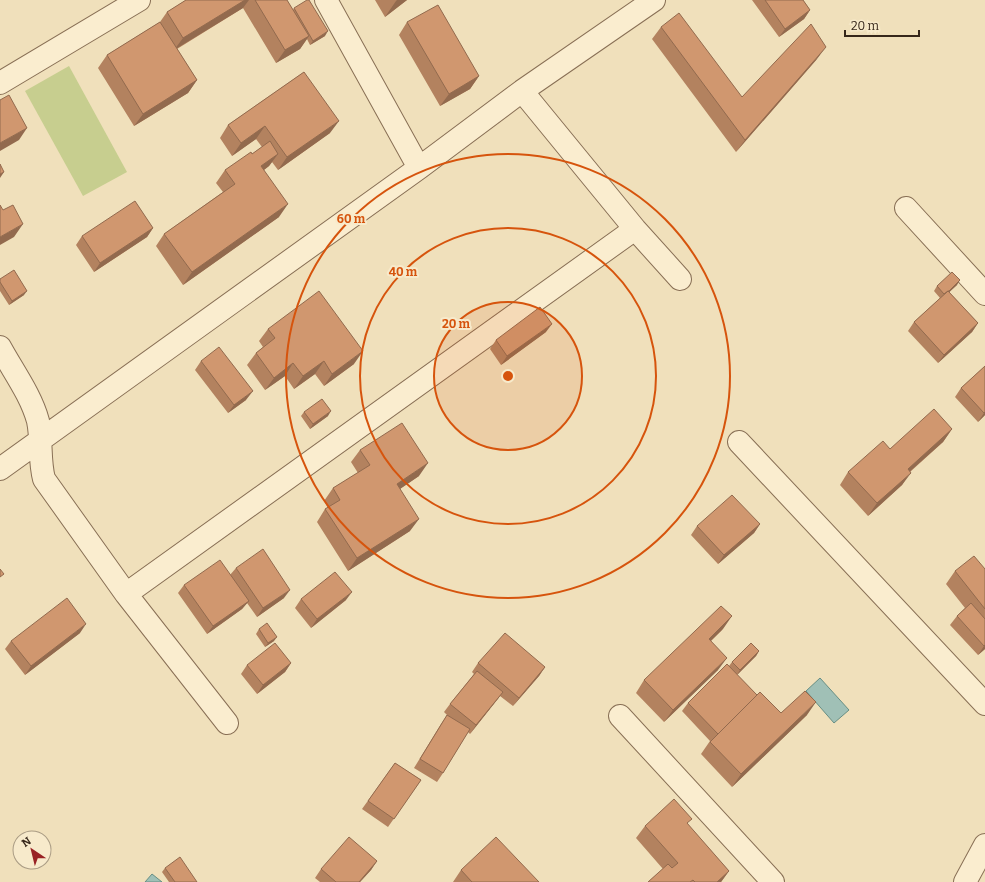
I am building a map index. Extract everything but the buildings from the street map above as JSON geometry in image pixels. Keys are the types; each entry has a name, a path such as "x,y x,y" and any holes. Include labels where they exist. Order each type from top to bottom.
{"street":[{"path":"0,83 139,0"},
{"path":"326,0 418,168"},
{"path":"0,469 418,168 522,91 654,0"},
{"path":"522,91 635,229 680,280"},
{"path":"906,208 985,294"},
{"path":"126,594 635,229"},
{"path":"0,347 33,407 38,422 40,460 44,479 126,594 227,723"},
{"path":"739,442 985,704"},
{"path":"620,716 773,882"},
{"path":"964,882 985,845"}],"green space":[{"path":"69,66 127,172 83,196 25,91"}],"water":[{"path":"820,678 849,710 834,723 806,691"},
{"path":"152,874 162,882 145,882"}]}
